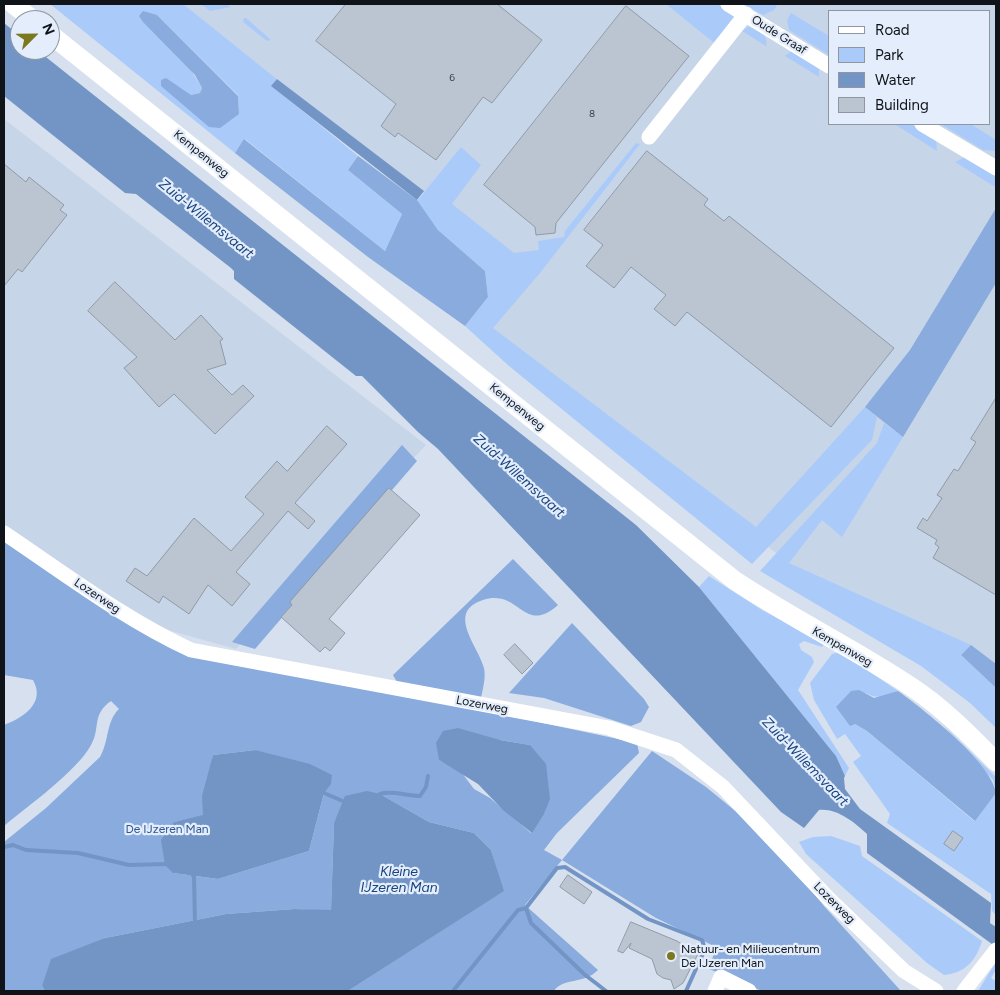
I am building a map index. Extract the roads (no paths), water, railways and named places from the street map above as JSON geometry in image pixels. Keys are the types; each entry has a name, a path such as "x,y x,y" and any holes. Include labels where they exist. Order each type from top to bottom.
{"main road":[{"name":"Kempenweg","path":"60,42 734,580 779,610 911,687 957,724 996,762"}],"street":[{"name":"Oude Graaf","path":"728,4 828,65"},
{"path":"649,137 746,14"},
{"path":"924,125 996,168"},
{"name":"Lozerweg","path":"4,533 116,610 151,631 191,650 609,728 676,750 723,788 828,898 904,971 936,991"},
{"path":"964,991 993,954"},
{"name":"Lozerweg","path":"904,971 913,991"},
{"path":"715,991 722,977 749,991"}],"water":[{"name":"Zuid-Willemsvaart","path":"4,23 10,28 10,60 50,60 636,525 699,587 836,756 845,776 845,789 860,809 991,903 990,923 996,927 996,947 867,853 867,834 845,817 832,811 819,810 804,828 781,812 438,449 418,432 362,376 356,376 234,279 234,271 231,268 136,194 125,193 4,96"},
{"path":"277,79 424,191 417,200 271,86"},
{"path":"458,728 500,740 530,745 546,764 550,799 543,816 532,833 504,811 478,784 439,760 436,743 443,731"},
{"path":"255,750 310,764 332,775 331,784 324,793 309,851 218,879 173,873 165,865 161,840 174,822 203,815 202,796 213,755"},
{"name":"Kleine IJzeren Man","path":"367,791 380,794 429,822 474,833 491,850 504,891 348,991 45,991 42,986 51,959 105,938 226,914 294,909 331,910 334,823 345,796"}],"waterway":[{"path":"380,794 420,796 426,787 428,776"},
{"path":"324,793 345,802"},
{"path":"4,847 13,845 26,850 78,853 129,865 168,864"},
{"path":"453,991 518,910 526,908 557,868 565,867 648,919 702,940 705,949 686,991"},
{"path":"192,874 194,877 195,924"},
{"path":"526,908 531,923 584,974 606,991"}],"place":[{"name":"Natuur- en Milieucentrum De IJzeren Man","path":"671,956"}],"park label":[{"name":"De IJzeren Man","path":"167,829"}]}
